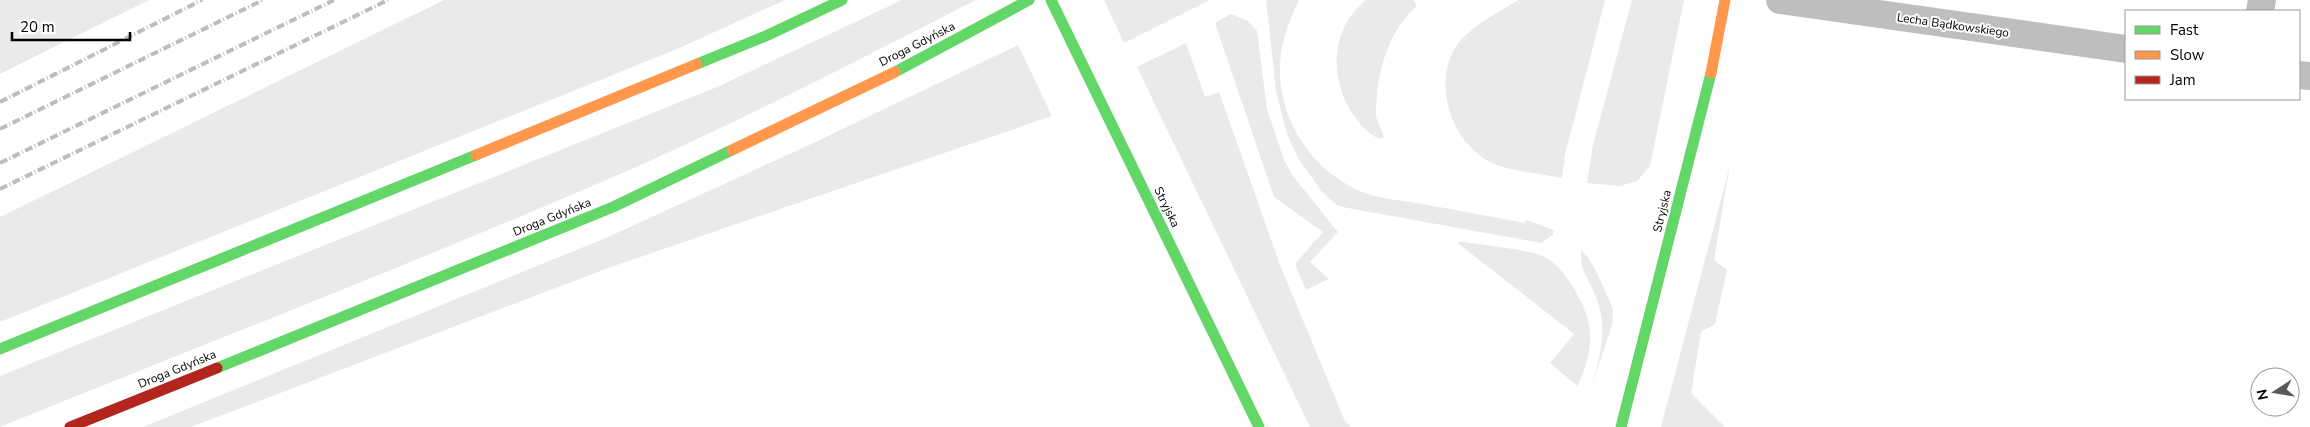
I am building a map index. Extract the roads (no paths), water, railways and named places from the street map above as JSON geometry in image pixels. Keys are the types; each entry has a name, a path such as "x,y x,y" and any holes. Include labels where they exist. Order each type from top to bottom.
{"main road":[{"path":"0,349 768,36 842,0"},
{"name":"Droga Gdyńska","path":"70,427 613,207 915,62 1029,0"},
{"name":"Stryjska","path":"1051,0 1259,427"},
{"name":"Stryjska","path":"1621,427 1711,73 1725,0"}],"street":[{"name":"Lecha Bądkowskiego","path":"1780,0 2125,49"}],"railway":[{"path":"0,102 202,0"},
{"path":"0,129 263,0"},
{"path":"0,163 334,0"},
{"path":"0,189 388,0"}]}
